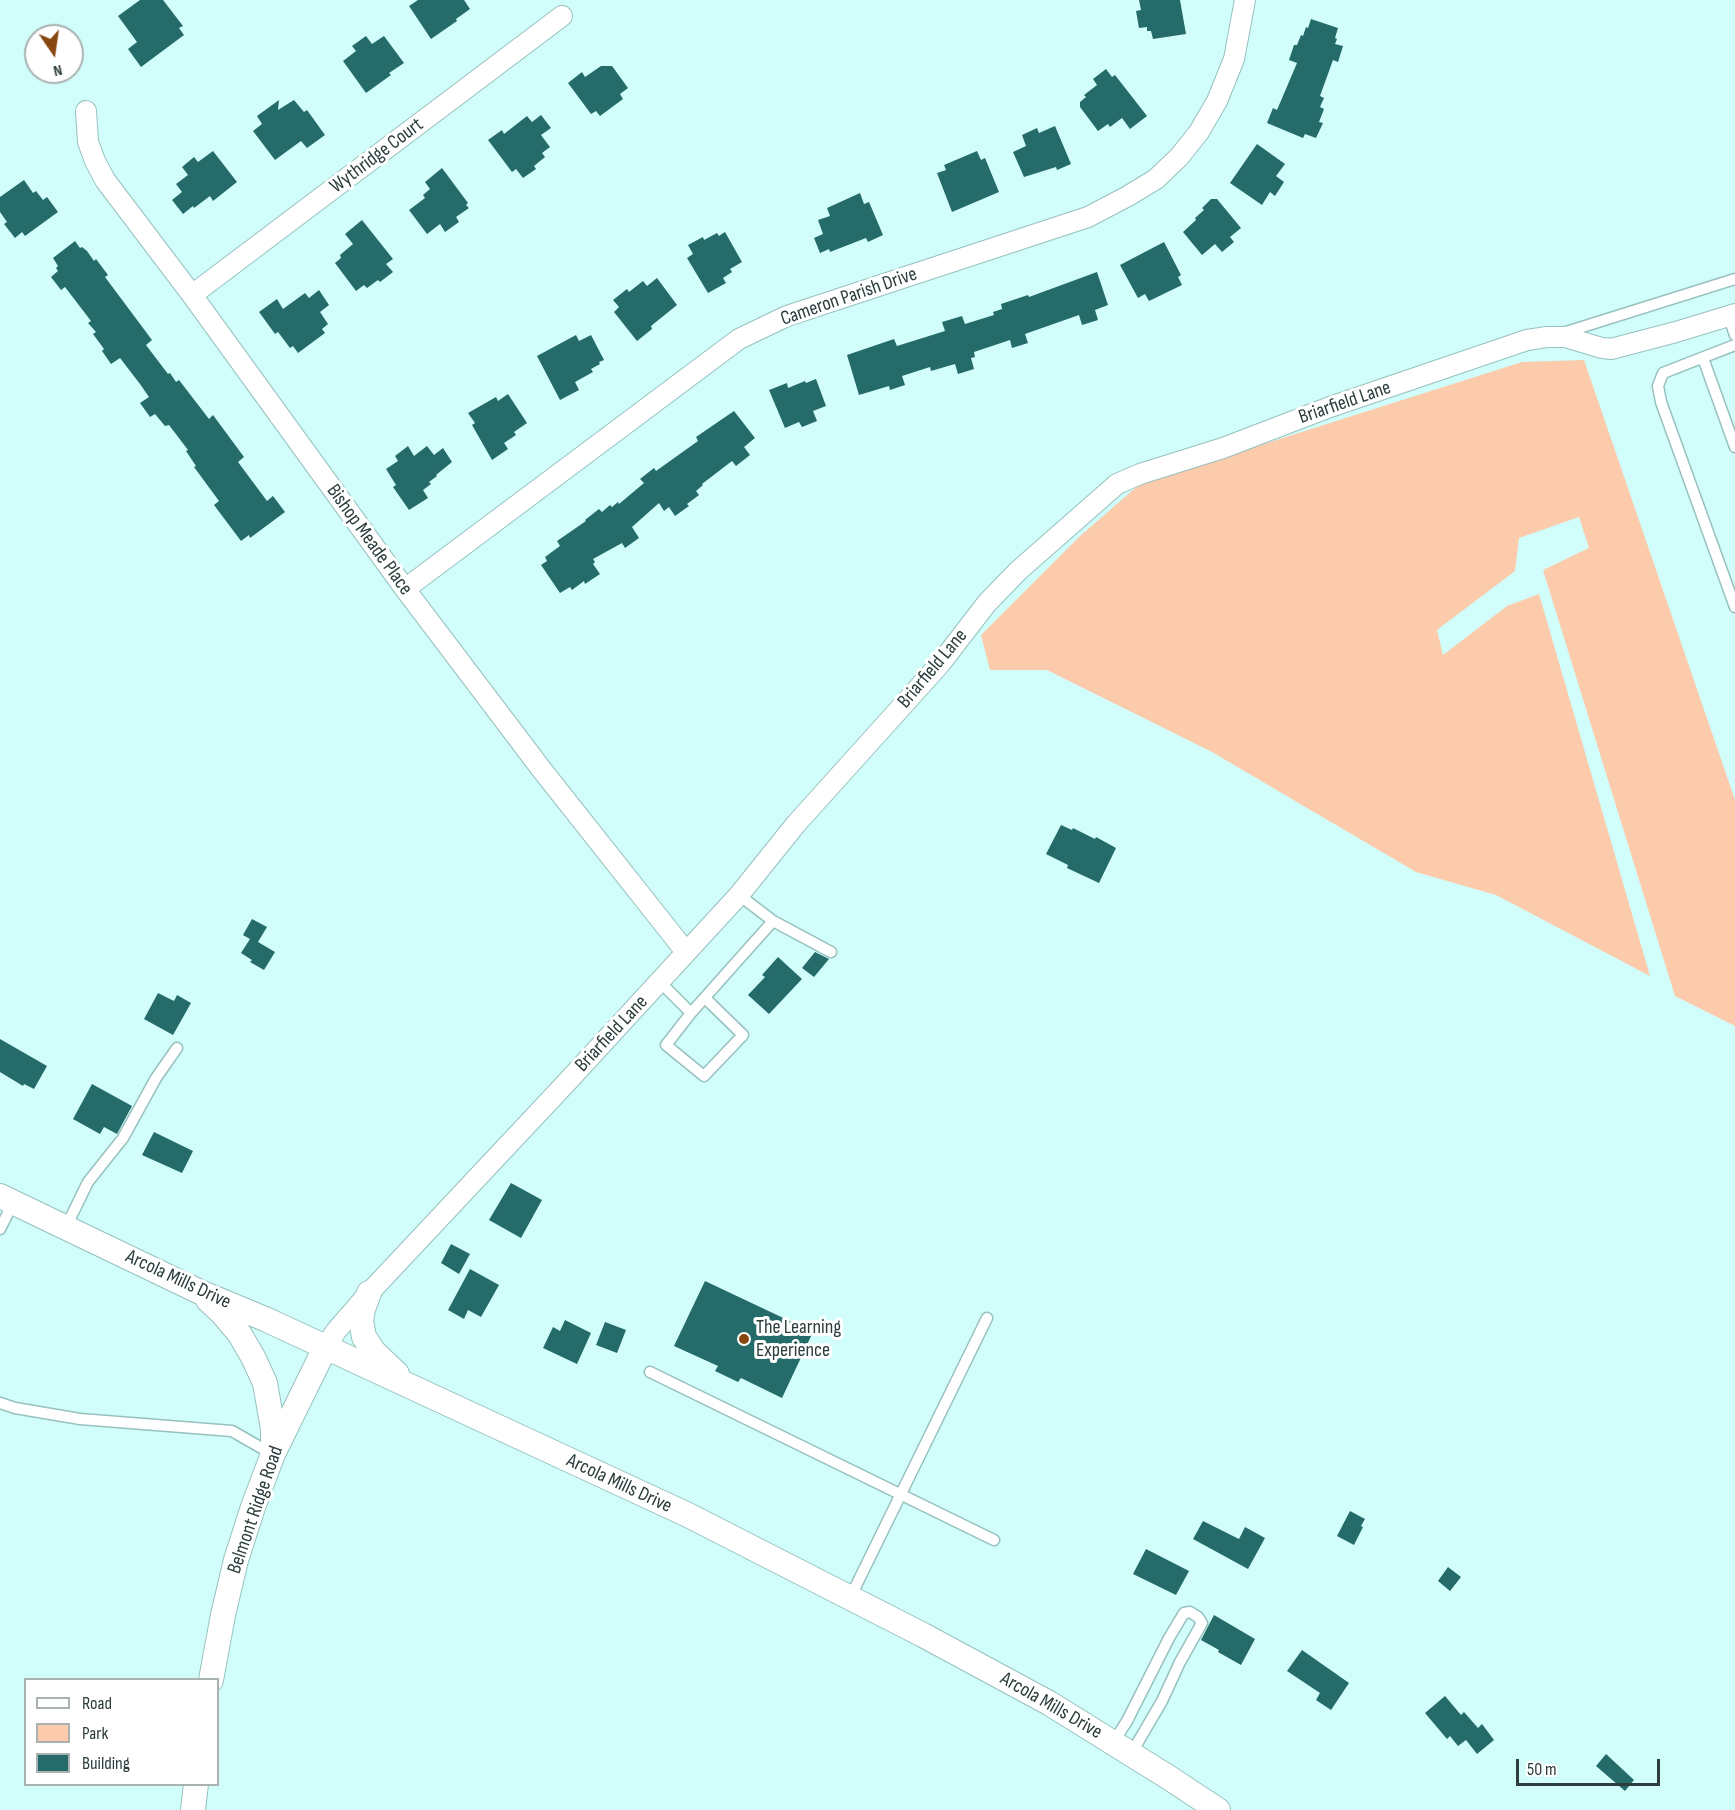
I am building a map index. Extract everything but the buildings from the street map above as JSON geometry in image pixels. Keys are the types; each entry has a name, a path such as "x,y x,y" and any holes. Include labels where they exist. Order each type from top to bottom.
{"street":[{"name":"Cameron Parish Drive","path":"405,589 739,339 787,316 1088,217 1156,179 1179,157 1199,132 1217,101 1234,59 1245,0"},
{"name":"Wythridge Court","path":"192,295 562,16"},
{"name":"Bishop Meade Place","path":"86,111 88,142 105,180 192,295 405,589 542,770 686,952"},
{"name":"Briarfield Lane","path":"325,1348 336,1331 369,1293 739,895 796,824 940,664 987,603 1018,571 1117,484 1140,474 1223,448 1330,407 1527,340 1565,337 1602,348 1611,348 1676,332 1732,314"},
{"name":"Arcola Mills Drive","path":"7,1199 200,1292 265,1319 688,1515 923,1635 1049,1703 1218,1810"},
{"path":"200,1292 239,1333 265,1383 273,1429 273,1454"},
{"path":"369,1293 361,1321 364,1337 374,1352 412,1388"},
{"name":"Belmont Ridge Road","path":"211,1678 236,1560 273,1454 325,1348"},
{"path":"193,1810 196,1786"}],"lane":[{"path":"1551,337 1735,279"},
{"path":"1732,314 1735,335"},
{"path":"1735,345 1663,373 1658,386 1660,402 1735,608"},
{"path":"1703,358 1735,447"},
{"path":"739,895 773,921 831,952"},
{"path":"705,998 743,1035 704,1076 666,1045 691,1013 773,921"},
{"path":"660,982 691,1013"},
{"path":"66,1227 88,1182 123,1138 156,1078 177,1048"},
{"path":"0,1229 7,1199"},
{"path":"849,1598 987,1318"},
{"path":"650,1372 994,1540"},
{"path":"0,1403 15,1408 80,1419 232,1431 273,1454"},
{"path":"1190,1612 1202,1623 1162,1701 1122,1748 1127,1721 1169,1638 1184,1613 1190,1612"}],"green space":[{"path":"1584,360 1735,800 1735,1026 1675,996 1543,570 1589,548 1579,517 1519,538 1515,571 1437,630 1443,655 1507,606 1539,594 1650,976 1496,895 1416,872 1212,752 1047,670 990,670 981,635 1079,537 1141,483 1522,362"}],"place":[{"name":"The Learning Experience","path":"744,1339"}]}
